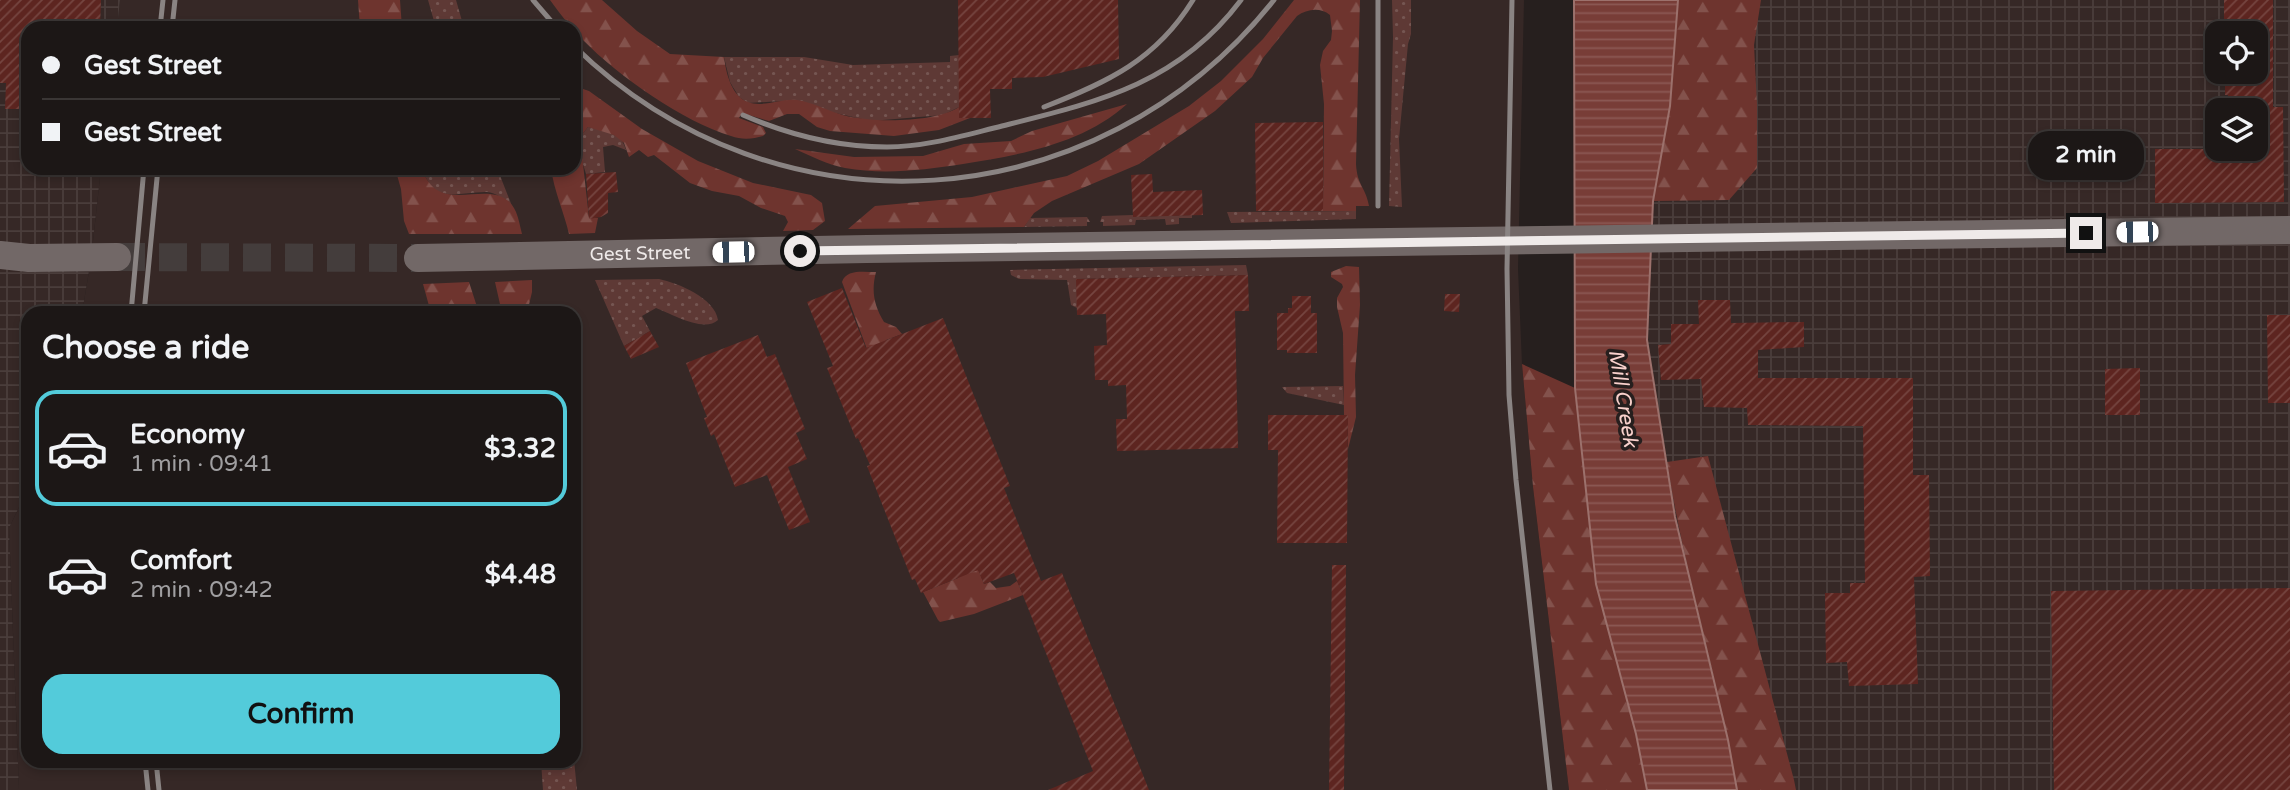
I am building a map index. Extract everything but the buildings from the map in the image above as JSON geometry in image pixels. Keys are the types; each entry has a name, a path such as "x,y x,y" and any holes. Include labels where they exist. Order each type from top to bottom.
{"street":[{"name":"Gest Street","path":"418,258 2290,230"},
{"path":"0,256 117,257"}],"shaded area":[{"path":"0,0 120,0 118,21 21,21 21,175 100,175 83,306 21,306 21,503 9,528 19,790 0,790"},
{"path":"120,0 1524,0 1518,269 1522,364 1533,487 1569,790 19,790 9,528 21,503 21,768 581,768 581,306 83,306 100,175 581,175 581,21 118,21"},
{"path":"428,0 456,0 462,21 434,21"},
{"path":"1392,0 1411,0 1411,34 1399,139 1402,207 1389,206"},
{"path":"1678,0 2290,0 2290,790 1737,790 1728,740 1675,517 1647,340 1653,201 1670,106"},
{"path":"959,55 959,107 943,115 871,121 782,101 748,103 739,97 730,82 724,57 804,57 853,65 950,62 950,56"},
{"path":"588,127 600,129 621,140 626,150 613,145 603,147 605,172 586,174 581,157 581,136"},
{"path":"425,175 500,175 512,206 501,197 487,192 441,192"},
{"path":"1356,211 1356,219 1231,223 1227,212"},
{"path":"1192,215 1192,218 1179,218 1179,224 1166,225 1165,219 1136,220 1135,225 1103,226 1103,222 1100,222 1102,216"},
{"path":"1087,217 1090,222 1087,222 1087,226 1024,227 1030,218"},
{"path":"1246,265 1248,275 1077,279 1077,308 1071,305 1067,280 1019,279 1011,275 1010,270"},
{"path":"659,279 676,284 703,298 718,320 705,324 696,323 656,308 642,316 650,331 624,346 595,280"},
{"path":"1343,386 1344,405 1287,393 1282,387"},
{"path":"541,768 575,768 577,790 543,790"}],"green space":[{"path":"358,0 400,0 402,21 360,21"},
{"path":"550,0 602,0 637,31 670,54 724,57 733,89 742,99 754,104 797,100 855,118 885,120 919,119 959,107 960,118 970,118 939,130 894,136 830,131 817,127 799,114 787,114 769,121 742,113 739,118 763,127 766,133 763,136 743,139 693,120 652,96 614,68 583,40 581,21 566,21"},
{"path":"1294,0 1360,0 1356,164 1369,206 1356,206 1356,211 1323,211 1324,104 1320,65 1332,31 1330,15 1314,10 1297,16 1263,58 1252,77 1215,111 1139,164 1052,201 1034,213 1024,227 848,229 875,206 972,197 1067,176 1098,161 1189,106 1221,81 1263,39"},
{"path":"1678,0 1761,0 1754,45 1757,168 1729,200 1653,201 1670,106"},
{"path":"581,88 589,91 642,129 698,161 753,183 811,195 822,203 825,221 813,230 783,231 788,222 785,216 761,208 739,196 690,183 654,155 648,157 639,150 629,157 624,143 614,135 588,127 581,136"},
{"path":"1127,104 1091,129 1050,146 948,166 904,171 860,170 832,165 795,149 854,157 923,156 964,144 1011,141 1032,131"},
{"path":"581,146 589,218 598,218 595,233 569,234 552,175 581,175"},
{"path":"397,175 426,175 430,184 441,192 454,195 496,195 507,200 516,212 522,234 409,234 404,221"},
{"path":"1346,266 1359,267 1360,305 1355,375 1356,417 1348,449 1348,416 1344,415 1343,333 1337,307 1337,298 1343,287 1331,277 1331,272"},
{"path":"876,272 874,298 878,310 884,322 896,327 902,334 886,340 874,368 842,282 851,273"},
{"path":"532,280 529,306 500,306 495,282"},
{"path":"469,282 477,306 429,306 423,284"},
{"path":"1522,364 1575,388 1596,584 1636,734 1647,790 1569,790 1533,487"},
{"path":"899,373 984,584 990,582 996,588 1010,586 1017,581 1023,595 974,614 940,622 938,620 923,592 958,578"},
{"path":"1708,456 1796,790 1737,790 1667,462"}],"water":[{"name":"Mill Creek","path":"1574,0 1678,0 1670,106 1653,201 1647,340 1675,517 1728,740 1737,790 1647,790 1636,734 1596,584 1575,388"}],"tunnel":[{"path":"117,257 418,258"}],"railway":[{"path":"161,21 163,0"},
{"path":"173,21 175,0"},
{"path":"533,0 551,21"},
{"path":"1044,107 1129,67 1163,39 1193,0"},
{"path":"743,115 795,134 849,145 902,146 960,137 1071,108 1134,86 1191,52 1217,29 1241,0"},
{"path":"581,52 655,110 744,153 838,177 934,180 1029,164 1119,128 1202,74 1274,0"},
{"path":"1378,0 1378,206"},
{"path":"1512,0 1507,269 1509,395 1550,790"},
{"path":"132,306 143,175"},
{"path":"145,306 157,175"},
{"path":"146,768 148,790"},
{"path":"157,768 159,790"}],"route":[{"path":"800,251 2086,233"}]}
